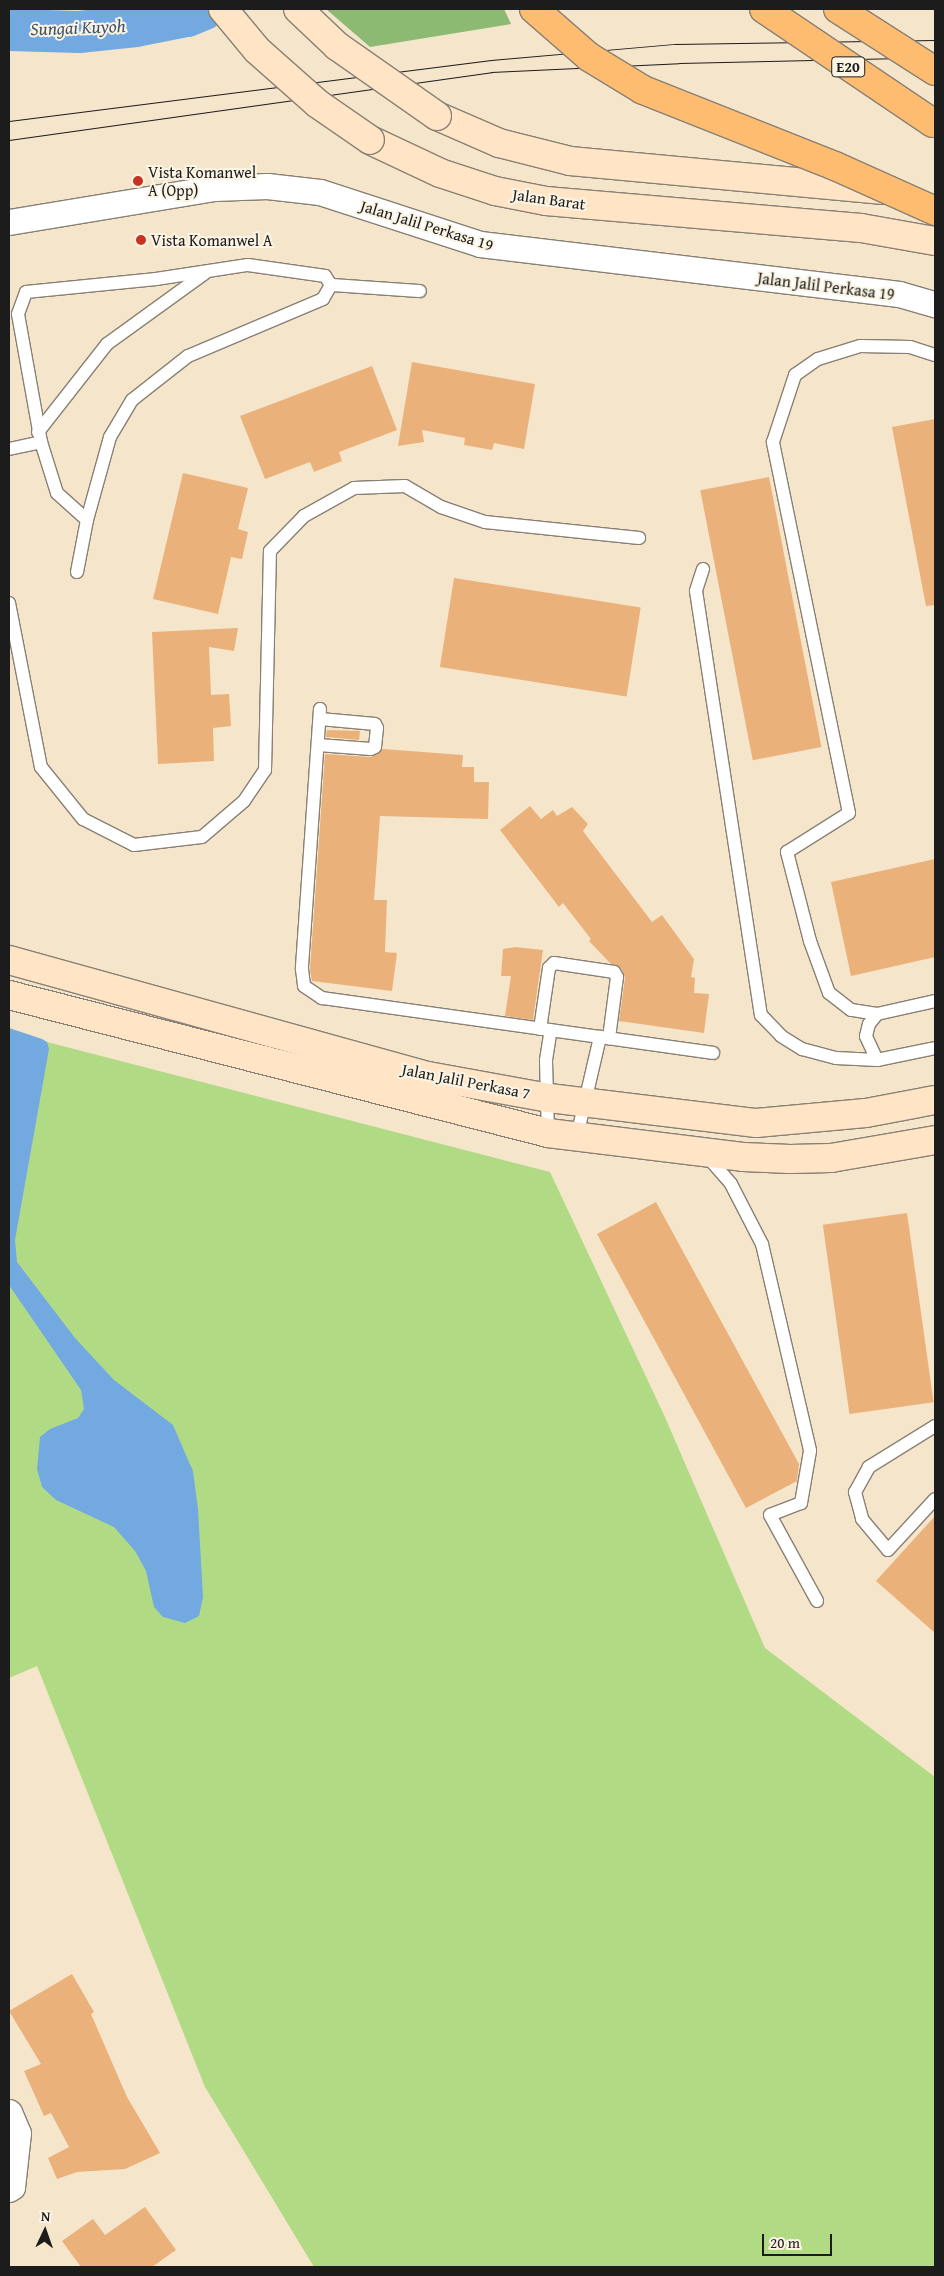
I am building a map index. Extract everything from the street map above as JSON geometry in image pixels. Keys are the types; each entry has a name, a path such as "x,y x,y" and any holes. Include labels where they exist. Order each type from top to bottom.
{"highway":[{"path":"534,9 589,57 643,90 835,166 935,211"},
{"name":"E20","path":"764,9 933,123"},
{"name":"E20","path":"838,9 935,71"}],"street":[{"name":"Jalan Barat","path":"223,9 257,50 318,104 370,140 440,173 495,191 546,201 861,228 935,241"},
{"path":"298,9 337,46 438,116 499,143 570,161 881,190 935,199"},
{"name":"Jalan Jalil Perkasa 19","path":"9,222 214,188 267,186 320,192 480,244 899,294 935,304"},
{"name":"Jalan Jalil Perkasa 7","path":"9,960 419,1073 549,1098 756,1123 866,1113 935,1100"},
{"name":"Jalan Jalil Perkasa 7","path":"9,995 548,1133 743,1157 831,1158 935,1140"},
{"path":"9,2112 18,2133 10,2188"}],"lane":[{"path":"87,520 57,493 39,437 18,314 26,292 248,265 325,276 331,285"},
{"path":"9,448 39,437 107,344 207,271"},
{"path":"331,285 420,291"},
{"path":"77,572 87,520 110,437 132,400 188,356 323,298 331,285"},
{"path":"935,355 910,347 860,346 818,359 796,376 773,442 849,813 787,852 810,941 829,993 851,1010 877,1014 935,1001"},
{"path":"9,603 41,767 83,819 134,845 202,837 244,801 264,770 270,551 304,516 354,488 405,486 441,507 485,522 639,538"},
{"path":"703,568 696,591 761,1014 781,1036 802,1049 836,1058 877,1060 935,1048"},
{"path":"318,746 371,750 375,747 377,728 375,724 320,714 302,969 304,986 322,998 713,1053"},
{"path":"548,1133 549,1098 546,1030 549,968 554,963 614,972 617,977 605,1038 582,1102 577,1136"},
{"path":"877,1014 869,1024 866,1036 877,1060"},
{"path":"704,1152 731,1184 762,1244 810,1452 801,1503 770,1515 817,1601"},
{"path":"935,1426 869,1467 855,1492 862,1519 888,1550 935,1499"}],"green space":[{"path":"326,9 504,9 511,24 370,47"},
{"path":"9,1028 47,1042 550,1172 664,1415 765,1648 935,1777 935,2267 314,2267 205,2087 37,1666 9,1678"}],"water":[{"path":"9,1028 42,1039 47,1042 49,1049 15,1240 17,1262 75,1338 114,1380 173,1425 193,1471 198,1509 203,1597 199,1616 185,1623 163,1617 154,1607 146,1571 135,1551 114,1527 56,1500 42,1487 37,1469 40,1437 50,1429 78,1418 84,1409 81,1390 9,1285"}],"building":[{"path":"412,362 535,384 524,449 494,443 492,450 464,445 465,438 422,430 424,442 398,446"},
{"path":"372,366 397,430 339,452 342,461 314,472 310,462 265,479 240,416"},
{"path":"935,419 935,605 926,606 892,427"},
{"path":"183,473 248,488 238,529 248,532 242,559 231,557 218,614 153,599"},
{"path":"769,477 821,747 753,760 700,490"},
{"path":"454,578 641,608 627,696 440,667"},
{"path":"238,628 234,651 209,647 211,695 229,694 231,726 213,728 214,761 158,764 152,632"},
{"path":"327,730 360,731 359,740 326,737"},
{"path":"383,749 463,755 462,767 474,767 474,782 489,782 488,819 380,816 374,900 387,900 385,952 397,953 392,991 312,981 310,969 325,754 371,757"},
{"path":"530,806 541,819 553,810 557,816 572,807 588,824 583,831 652,922 662,915 694,959 691,977 695,978 694,993 709,994 704,1033 619,1021 625,978 621,968 610,963 589,941 591,939 563,903 559,907 500,830"},
{"path":"935,859 935,957 851,976 831,882"},
{"path":"515,947 543,950 533,1020 505,1016 511,976 501,976 503,949"},
{"path":"656,1202 799,1464 797,1481 746,1508 597,1234"},
{"path":"907,1213 934,1402 849,1414 823,1225"},
{"path":"935,1516 935,1633 876,1581"},
{"path":"72,1974 94,2012 91,2014 127,2097 160,2153 125,2169 77,2172 57,2179 48,2158 69,2147 51,2113 44,2116 24,2071 41,2064 9,2011"},
{"path":"145,2207 176,2250 152,2267 81,2267 62,2241 93,2219 105,2235"}],"waterway":[{"name":"Sungai Kuyoh","path":"9,30 79,32 136,26 187,16 204,9"}],"tram line":[{"path":"9,121 491,60 675,44 935,40"},
{"path":"9,140 491,72 679,63 935,57"}],"place":[{"name":"Vista Komanwel A (Opp)","path":"138,181"},
{"name":"Vista Komanwel A","path":"141,240"}]}
